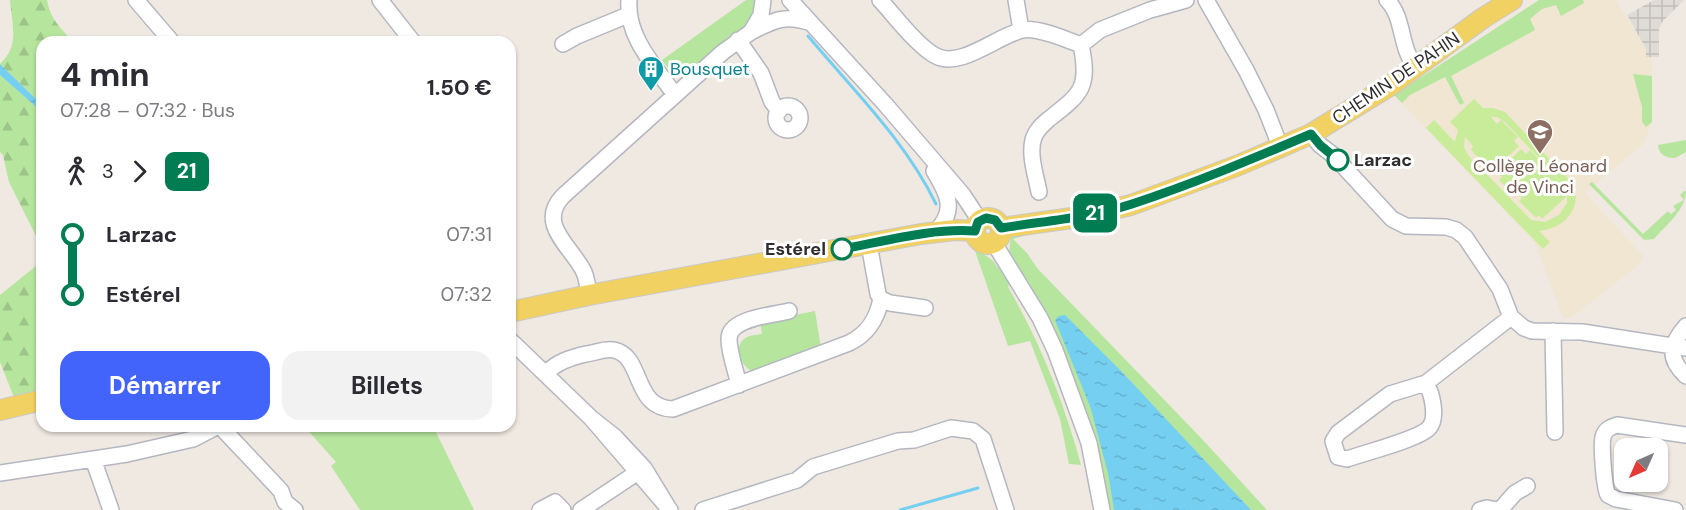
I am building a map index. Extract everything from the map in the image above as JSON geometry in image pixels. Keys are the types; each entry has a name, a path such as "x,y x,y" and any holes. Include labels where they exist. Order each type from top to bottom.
{"main road":[{"name":"CHEMIN DE PAHIN","path":"998,235 1131,205 1239,165 1318,130 1384,90 1483,18 1512,0"},
{"path":"516,311 935,232 978,226 977,238 988,244 998,235"},
{"path":"0,410 36,401"}],"street":[{"path":"136,0 167,36"},
{"path":"380,0 408,36"},
{"path":"880,0 925,49 936,57 945,59 962,57 1022,30 1036,31 1081,45"},
{"path":"1016,0 1022,30"},
{"path":"1081,45 1100,30 1150,10 1186,0"},
{"path":"1206,0 1246,70 1266,110 1280,146"},
{"path":"1387,0 1394,8 1406,52 1416,67"},
{"path":"744,36 776,19 791,2 963,195 978,226"},
{"path":"763,4 767,15 776,19 798,19 813,24"},
{"path":"589,296 583,271 555,230 553,217 555,208 563,196 744,36 759,20 763,4"},
{"path":"563,44 628,8 638,42 675,95"},
{"path":"744,36 772,102 779,111"},
{"path":"1038,192 1033,139 1039,128 1080,93 1084,79 1081,45"},
{"path":"1318,130 1320,145 1333,155 1396,222 1406,226 1446,226 1465,237 1500,289 1511,317 1520,326 1528,330 1592,333 1679,347"},
{"path":"915,140 939,180 949,203 947,217 935,232"},
{"path":"998,235 1054,350 1089,443 1102,510"},
{"path":"869,244 878,294 881,299 890,303 925,308"},
{"path":"545,374 568,358 610,350 624,355 652,403 661,408 679,407 860,337 875,320 881,299"},
{"path":"740,385 729,339 733,328 741,322 789,311"},
{"path":"1426,383 1431,393 1433,417 1428,430 1347,459 1338,457 1333,441 1336,434 1390,394 1426,383 1511,317"},
{"path":"1686,326 1676,361 1686,375"},
{"path":"1553,331 1555,432"},
{"path":"516,346 591,418 640,470 670,509"},
{"path":"1675,510 1616,499 1608,495 1605,486 1603,436 1608,429 1617,425 1685,435 1686,419"},
{"path":"704,510 797,480 813,467 898,441 914,440 955,428 973,431 983,439 1006,510"},
{"path":"0,473 127,454 193,439 208,432"},
{"path":"225,432 281,492 286,507"},
{"path":"93,459 111,510"},
{"path":"581,510 640,470"},
{"path":"1480,510 1498,510 1515,493 1527,486"},
{"path":"540,510 555,502 562,510"}],"shaded area":[{"name":"Collège Léonard de Vinci","path":"1539,0 1616,0 1646,49 1646,57 1652,57 1651,125 1643,144 1585,193 1644,257 1636,267 1571,318 1563,318 1535,243 1394,95"},
{"path":"1654,0 1684,0 1662,22 1659,29 1659,57 1646,57 1646,49 1627,15"}],"green space":[{"path":"10,0 47,0 53,18 68,36 36,36 36,99 0,64 10,50 13,27"},
{"path":"746,0 754,0 752,16 745,26 686,75 675,74 669,69 662,60"},
{"path":"1539,0 1583,0 1584,3 1561,16 1556,5 1542,9 1530,19 1535,30 1451,76 1464,103 1460,105 1445,77 1410,95 1402,103 1394,95"},
{"path":"1633,74 1652,76 1652,122 1646,127 1642,122 1642,107"},
{"path":"0,75 36,107 36,236 9,182 3,155 0,152"},
{"path":"1474,99 1483,108 1505,112 1573,184 1575,202 1569,216 1556,226 1539,231 1550,242 1543,249 1426,128 1434,120 1455,142 1458,130 1450,122","holes":["1491,117 1497,117 1505,122 1566,187 1550,171 1546,175 1542,171 1546,167 1530,150 1526,154 1521,149 1498,172 1502,177 1499,180 1515,197 1519,194 1522,198 1519,201 1536,218 1539,215 1542,219 1567,196 1567,203 1559,215 1545,222 1531,220 1468,155 1464,147 1465,137 1473,146 1471,150 1487,167 1490,164 1495,169 1519,146 1514,141 1518,137 1501,120 1497,124"]},
{"path":"1686,140 1686,152 1675,158 1664,155 1658,145"},
{"path":"1592,182 1643,234 1668,211 1671,214 1676,210 1673,206 1684,200 1680,195 1686,191 1683,205 1674,217 1654,239 1644,240 1589,184"},
{"path":"1019,231 1023,236 1013,239 1027,253 1037,268 1267,510 1110,510 1097,450 1077,384 1049,319 1009,253 1011,236"},
{"path":"977,249 993,261 1010,283 1008,287 1031,330 1050,374 1081,465 1069,464 1060,419 1030,341 1008,346 975,251"},
{"path":"36,266 36,393 15,400 0,362 0,295"},
{"path":"815,311 821,348 753,372 742,361 740,345 747,337 762,334 760,322"},
{"path":"309,432 436,432 474,510 360,510 331,466 336,462"}],"water":[{"path":"0,64 36,99 36,107 0,75"},
{"path":"1065,315 1122,372 1251,510 1114,510 1108,473 1091,409 1055,320"}],"waterway":[{"path":"808,36 894,137 936,204"},
{"path":"900,510 978,488"}],"bus line":[{"name":"21","path":"842,249 935,232 975,231 978,222 986,218 998,222 1001,228 1079,217 1131,205 1239,165 1311,134 1314,140 1338,160"}],"place":[{"name":"Bousquet","path":"651,92"},
{"name":"Collège Léonard de Vinci","path":"1540,155"},
{"name":"Larzac","path":"1338,160"},
{"name":"Estérel","path":"842,249"}]}
